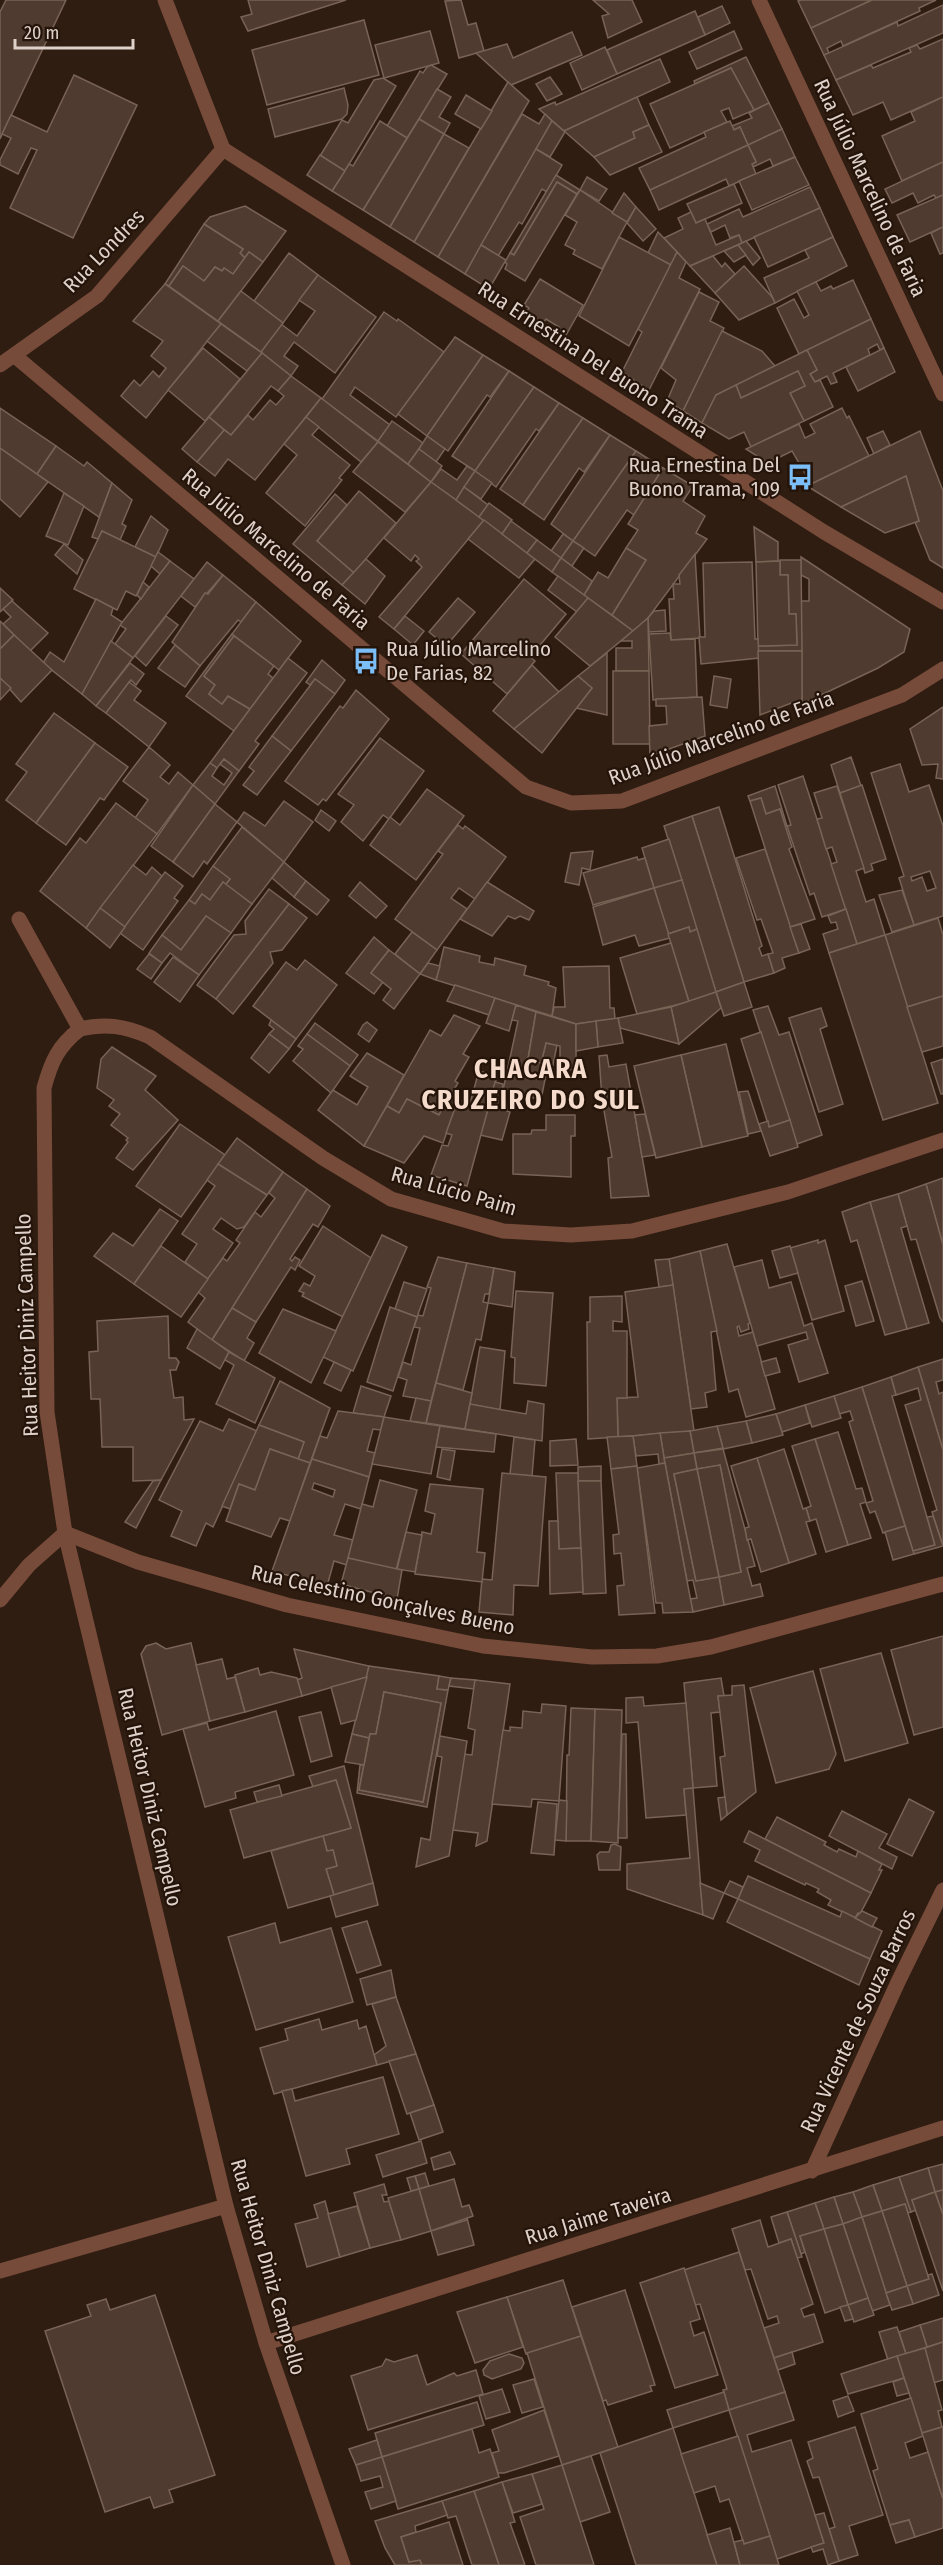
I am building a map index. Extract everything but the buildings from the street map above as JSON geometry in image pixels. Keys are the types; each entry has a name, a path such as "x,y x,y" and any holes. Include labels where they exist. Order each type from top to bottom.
{"street":[{"path":"165,0 223,149"},
{"name":"Rua Júlio Marcelino de Faria","path":"759,0 943,394"},
{"name":"Rua Londres","path":"0,365 97,296 223,149"},
{"name":"Rua Ernestina Del Buono Trama","path":"223,149 824,532 943,602"},
{"name":"Rua Júlio Marcelino de Faria","path":"15,356 526,787 571,803 622,801 902,695 943,669"},
{"path":"19,919 80,1029"},
{"name":"Rua Lúcio Paim","path":"80,1029 101,1024 127,1027 150,1037 323,1158 391,1199 503,1231 571,1235 632,1232 788,1192 943,1140"},
{"name":"Rua Heitor Diniz Campello","path":"80,1029 63,1042 51,1061 44,1088 47,1412 65,1533 226,2206 266,2343 343,2565"},
{"path":"0,1600 29,1565 65,1533"},
{"name":"Rua Celestino Gonçalves Bueno","path":"65,1533 138,1562 287,1605 483,1646 592,1657 657,1656 711,1647 943,1584"},
{"name":"Rua Vicente de Souza Barros","path":"812,2171 898,1982 943,1890"},
{"name":"Rua Jaime Taveira","path":"266,2343 943,2128"},
{"path":"0,2271 226,2206"}],"place":[{"name":"Rua Ernestina Del Buono Trama, 109","path":"800,477"},
{"name":"Rua Júlio Marcelino De Farias, 82","path":"366,661"}],"district":[{"name":"CHACARA CRUZEIRO DO SUL","path":"531,1084"}]}
